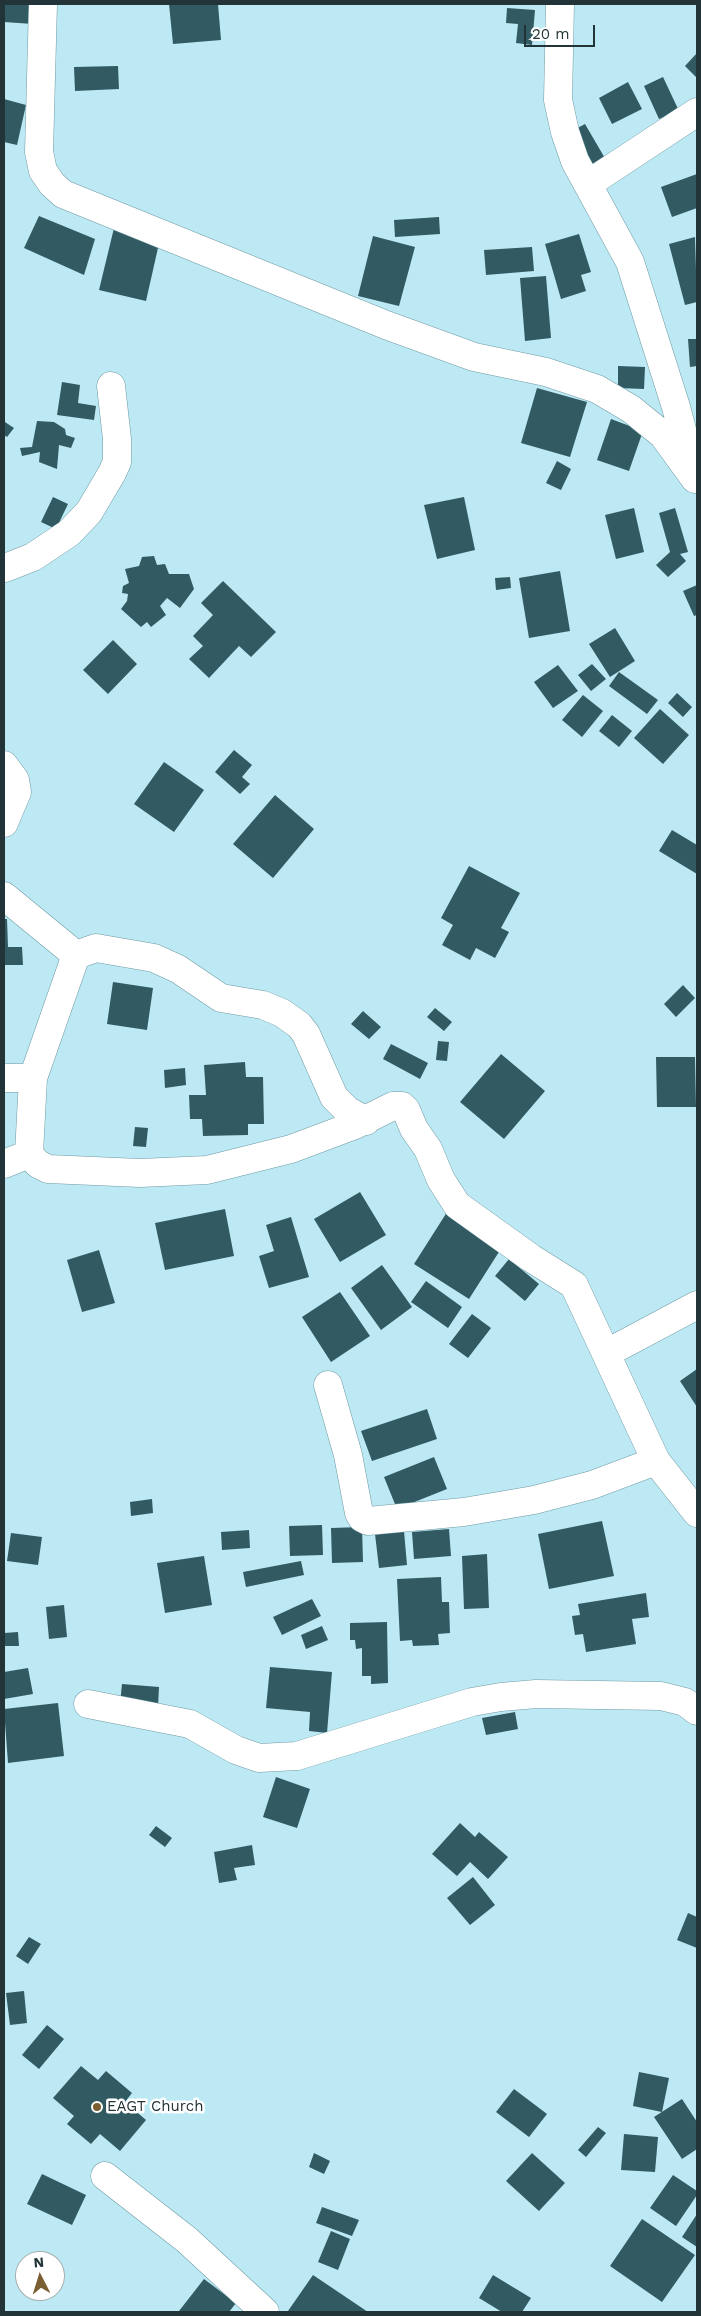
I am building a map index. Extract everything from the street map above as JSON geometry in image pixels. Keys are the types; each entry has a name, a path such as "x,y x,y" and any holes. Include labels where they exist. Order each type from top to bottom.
{"street":[{"path":"43,4 39,152 43,171 52,184 63,194 386,325 474,357 546,372 597,390 631,409 663,435 696,481"},
{"path":"560,4 558,100 564,132 575,161 619,240 640,288 696,481"},
{"path":"588,184 697,112"},
{"path":"4,567 33,557 69,533 89,512 117,462 117,439 111,386"},
{"path":"4,765 15,780 17,792 4,823"},
{"path":"4,896 76,955"},
{"path":"76,955 96,948 154,958 178,969 221,998 262,1005 282,1013 299,1025 306,1034 334,1097 347,1110 366,1121"},
{"path":"76,955 33,1078 29,1154 38,1164 48,1169 140,1173 207,1170 291,1149 366,1121 397,1104 402,1106 406,1110 414,1129 428,1149 441,1180 457,1205 531,1258 574,1284 656,1461 697,1513"},
{"path":"4,1078 33,1078"},
{"path":"4,1164 29,1154"},
{"path":"607,1353 697,1305"},
{"path":"328,1385 348,1455 359,1513 362,1518 368,1521 464,1512 534,1500 592,1485 656,1461"},
{"path":"88,1704 190,1724 236,1750 259,1758 298,1756 462,1705 501,1697 536,1694 661,1696 685,1702 697,1711"},
{"path":"105,2176 187,2240 265,2312"}],"building":[{"path":"4,4 35,4 33,24 4,22"},
{"path":"169,4 218,4 221,40 173,44"},
{"path":"507,8 535,10 532,45 516,43 518,24 506,23"},
{"path":"697,53 697,78 685,66"},
{"path":"118,66 119,89 75,91 74,67"},
{"path":"663,77 679,111 659,119 644,86"},
{"path":"628,82 642,109 612,124 599,98"},
{"path":"4,99 26,105 17,145 4,142"},
{"path":"585,124 606,160 591,168 570,132"},
{"path":"697,174 697,208 672,217 661,187"},
{"path":"39,216 95,239 84,275 24,248"},
{"path":"439,217 440,234 395,237 394,220"},
{"path":"114,228 160,239 146,301 99,290"},
{"path":"579,234 591,272 581,275 586,291 561,299 545,244"},
{"path":"373,236 415,247 399,306 358,296"},
{"path":"695,237 697,302 685,305 669,244"},
{"path":"532,247 534,271 486,275 484,250"},
{"path":"546,276 551,338 525,341 520,278"},
{"path":"688,339 697,339 697,366 690,367"},
{"path":"618,366 645,367 644,389 618,388"},
{"path":"62,382 80,385 78,403 96,406 94,420 57,415"},
{"path":"537,388 587,402 570,457 521,443"},
{"path":"611,419 643,431 629,471 597,460"},
{"path":"37,421 54,422 65,429 66,435 75,438 71,448 59,445 57,469 39,462 40,452 22,456 20,448 32,447"},
{"path":"5,422 14,428 7,437 4,435"},
{"path":"557,461 571,469 561,490 546,483"},
{"path":"53,497 68,504 56,529 41,522"},
{"path":"464,497 475,550 437,559 424,505"},
{"path":"634,508 644,552 616,559 605,515"},
{"path":"675,508 688,552 680,554 686,561 668,577 656,565 670,552 659,513"},
{"path":"154,556 157,565 165,564 169,574 189,574 194,589 180,608 167,598 160,606 166,615 151,627 147,622 141,627 121,609 127,601 128,594 122,593 123,586 129,583 125,569 139,566 142,557"},
{"path":"560,571 570,631 529,638 519,578"},
{"path":"510,577 511,588 496,590 495,578"},
{"path":"223,581 276,632 251,657 239,646 209,678 189,659 203,646 193,636 213,615 201,603"},
{"path":"697,585 697,615 694,616 683,591"},
{"path":"615,628 635,661 610,677 589,644"},
{"path":"113,640 137,664 108,694 83,670"},
{"path":"592,664 606,679 591,691 578,675"},
{"path":"558,665 578,691 553,708 534,682"},
{"path":"619,672 658,700 647,714 609,686"},
{"path":"677,693 692,707 683,717 668,703"},
{"path":"583,695 603,711 582,737 562,720"},
{"path":"660,709 689,735 663,764 634,738"},
{"path":"612,715 632,731 619,747 599,731"},
{"path":"234,750 252,765 242,777 250,784 240,794 215,772"},
{"path":"164,762 204,790 174,832 134,804"},
{"path":"275,795 314,829 273,878 233,844"},
{"path":"672,830 697,845 697,874 659,851"},
{"path":"469,866 520,893 501,928 509,932 495,958 476,948 470,960 442,945 453,925 441,918"},
{"path":"4,919 7,919 8,947 22,947 23,965 4,965"},
{"path":"113,982 153,988 147,1030 107,1024"},
{"path":"683,985 695,998 676,1017 664,1004"},
{"path":"435,1008 452,1022 444,1031 427,1017"},
{"path":"363,1011 381,1027 369,1039 351,1024"},
{"path":"438,1041 449,1042 447,1061 436,1060"},
{"path":"391,1044 428,1063 420,1079 383,1059"},
{"path":"501,1054 545,1091 504,1139 460,1102"},
{"path":"656,1057 695,1057 696,1107 657,1107"},
{"path":"245,1062 246,1077 263,1077 264,1124 248,1124 248,1135 203,1136 202,1119 190,1119 189,1095 206,1095 204,1065"},
{"path":"185,1068 186,1085 165,1088 164,1070"},
{"path":"135,1127 148,1128 146,1147 133,1146"},
{"path":"360,1192 386,1235 340,1262 314,1219"},
{"path":"225,1209 234,1256 165,1270 155,1223"},
{"path":"449,1209 504,1244 469,1299 414,1264"},
{"path":"291,1217 309,1277 269,1288 259,1256 274,1251 266,1225"},
{"path":"99,1250 115,1303 82,1312 67,1260"},
{"path":"509,1259 539,1284 525,1301 495,1276"},
{"path":"382,1265 412,1307 381,1330 351,1288"},
{"path":"426,1281 462,1307 448,1328 411,1302"},
{"path":"340,1292 370,1336 331,1362 302,1317"},
{"path":"472,1314 491,1328 468,1358 449,1344"},
{"path":"697,1369 697,1407 680,1381"},
{"path":"427,1409 437,1439 372,1461 361,1431"},
{"path":"434,1457 447,1489 397,1509 384,1477"},
{"path":"152,1499 153,1513 131,1516 130,1502"},
{"path":"602,1521 614,1576 549,1589 538,1534"},
{"path":"322,1525 323,1555 290,1556 289,1526"},
{"path":"362,1527 363,1562 332,1563 331,1528"},
{"path":"449,1529 451,1556 414,1559 412,1532"},
{"path":"249,1530 250,1548 222,1550 221,1532"},
{"path":"404,1531 407,1565 379,1568 375,1534"},
{"path":"11,1533 42,1537 38,1565 7,1561"},
{"path":"487,1554 489,1608 464,1609 462,1556"},
{"path":"204,1556 212,1605 165,1613 157,1563"},
{"path":"301,1561 304,1575 246,1587 243,1572"},
{"path":"441,1577 442,1602 449,1602 450,1633 438,1634 439,1645 413,1646 412,1640 400,1641 397,1579"},
{"path":"646,1593 649,1617 632,1619 636,1644 586,1652 583,1634 575,1635 572,1616 580,1615 578,1604"},
{"path":"312,1599 321,1616 282,1635 273,1617"},
{"path":"64,1605 67,1637 49,1639 46,1607"},
{"path":"387,1622 388,1683 371,1684 371,1676 362,1676 362,1648 356,1649 355,1640 350,1640 350,1623"},
{"path":"322,1626 328,1640 306,1649 301,1635"},
{"path":"18,1632 19,1646 4,1646 4,1633"},
{"path":"270,1667 332,1672 327,1733 309,1731 310,1712 266,1708"},
{"path":"28,1668 33,1694 4,1699 4,1672"},
{"path":"122,1684 159,1687 158,1707 120,1704"},
{"path":"58,1703 64,1756 8,1763 4,1709"},
{"path":"515,1712 518,1729 486,1735 482,1718"},
{"path":"276,1777 310,1789 297,1828 263,1817"},
{"path":"460,1823 475,1837 479,1832 508,1857 488,1879 470,1862 457,1876 432,1854"},
{"path":"156,1826 172,1838 165,1847 149,1835"},
{"path":"252,1845 255,1865 234,1868 237,1880 219,1883 214,1852"},
{"path":"473,1877 495,1905 470,1925 447,1898"},
{"path":"688,1913 697,1917 697,1948 677,1940"},
{"path":"29,1937 41,1944 28,1964 16,1956"},
{"path":"24,1991 27,2023 10,2025 6,1993"},
{"path":"47,2025 64,2039 39,2069 22,2055"},
{"path":"81,2066 98,2080 106,2071 132,2093 125,2102 146,2120 120,2151 100,2134 91,2144 67,2124 74,2116 53,2098"},
{"path":"639,2072 669,2078 662,2112 633,2106"},
{"path":"514,2089 547,2114 529,2137 496,2112"},
{"path":"682,2099 697,2122 697,2149 682,2159 654,2117"},
{"path":"598,2127 606,2133 586,2157 578,2150"},
{"path":"624,2134 658,2137 655,2172 621,2170"},
{"path":"314,2153 330,2161 324,2174 309,2167"},
{"path":"532,2153 565,2183 539,2211 506,2181"},
{"path":"42,2174 86,2195 72,2225 27,2204"},
{"path":"673,2175 697,2191 697,2195 676,2226 650,2208"},
{"path":"322,2207 359,2220 352,2236 316,2223"},
{"path":"697,2214 697,2247 682,2237"},
{"path":"642,2219 695,2255 662,2302 610,2266"},
{"path":"331,2231 350,2239 338,2270 318,2262"},
{"path":"313,2275 368,2312 288,2311"},
{"path":"493,2275 531,2298 522,2312 502,2312 479,2298"},
{"path":"204,2279 236,2303 229,2312 179,2311"}],"place":[{"name":"EAGT Church","path":"97,2107"}]}
